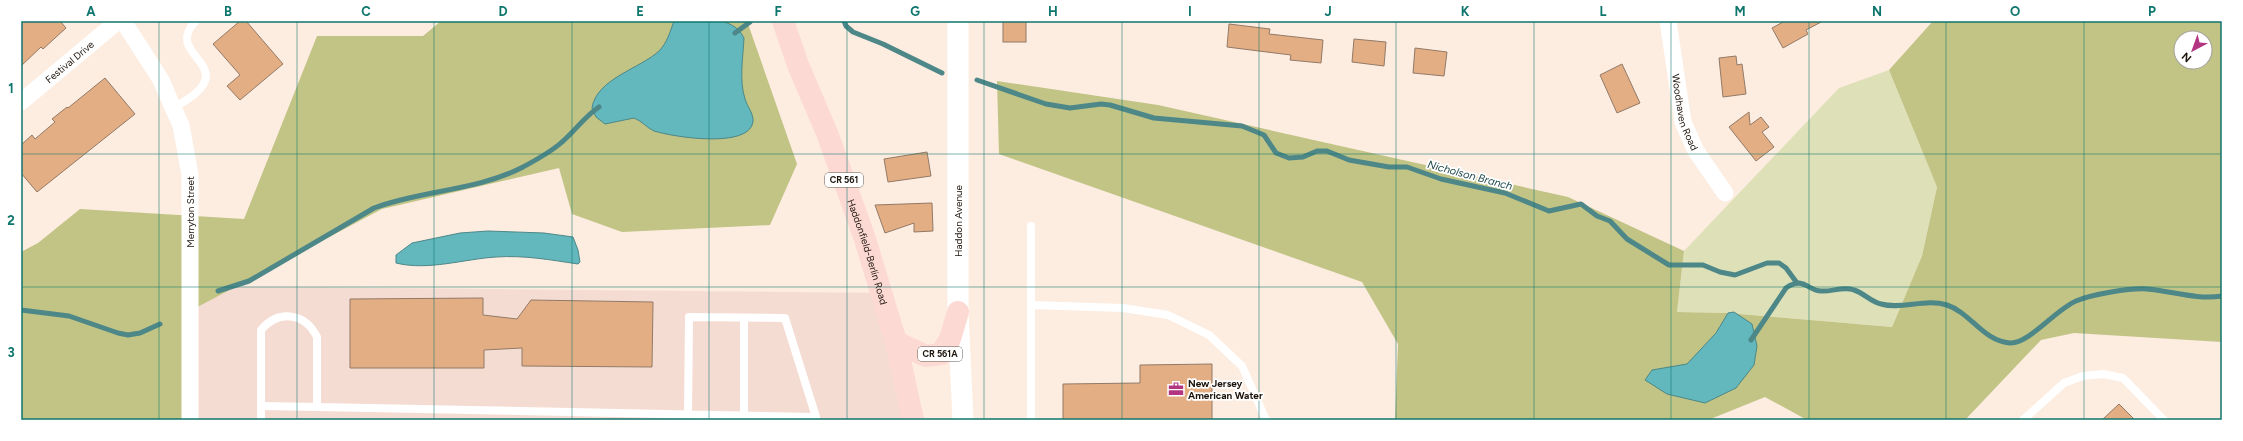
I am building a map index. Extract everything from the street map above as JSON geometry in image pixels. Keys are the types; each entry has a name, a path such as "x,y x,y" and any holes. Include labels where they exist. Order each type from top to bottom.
{"main road":[{"name":"Haddonfield-Berlin Road","path":"783,21 798,65 827,133 860,225 896,342 914,420"},
{"name":"CR 561A","path":"896,342 926,356 941,354 950,339 958,312"}],"street":[{"name":"Festival Drive","path":"21,102 118,21"},
{"name":"Merryton Street","path":"123,21 161,80 181,125 190,176 190,420"},
{"name":"Haddon Avenue","path":"958,21 958,312 963,420"},
{"name":"Woodhaven Road","path":"1668,21 1683,122 1696,151 1725,193"}],"lane":[{"path":"173,108 197,94 204,86 207,75 202,64 187,43 186,36 189,28 196,21"},
{"path":"1031,226 1031,420"},
{"path":"1031,305 1123,308 1168,315 1209,335 1242,366 1266,420"},
{"path":"261,420 261,330 267,323 286,315 305,321 312,328 317,337 318,407"},
{"path":"261,406 688,414 744,418 816,417 785,318 688,317 688,414"},
{"path":"744,318 744,418"},
{"path":"2023,420 2064,383 2083,376 2096,374 2123,378 2164,420"},
{"path":"504,411 505,420"}],"shaded area":[{"path":"190,286 881,293 913,420 190,420"}],"green space":[{"path":"441,21 747,21 797,164 770,225 622,232 572,214 559,168 382,209 188,312 185,420 21,420 21,252 38,243 80,209 244,219 317,36 423,36"},
{"path":"1933,21 2222,21 2222,342 2074,333 2041,340 1965,420 1807,420 1765,397 1708,420 1395,420 1398,344 1362,282 999,154 997,81 1158,105 1568,197 1684,251 1677,312 1728,313 1892,327 1922,256 1937,187 1889,70"},
{"path":"1889,70 1937,187 1922,256 1892,327 1728,313 1677,312 1684,251 1839,88"}],"water":[{"path":"713,20 723,22 738,30 744,38 742,84 745,99 753,122 748,130 739,136 709,139 677,136 654,131 634,118 605,124 596,117 592,108 595,98 602,89 620,75 659,51 670,33 674,21"},
{"path":"488,231 544,233 573,237 578,250 580,262 578,264 537,258 506,257 484,258 421,266 396,263 396,255 412,243 460,233"},
{"path":"1734,312 1752,324 1757,346 1754,365 1736,388 1705,403 1667,394 1645,380 1652,370 1687,364 1716,333 1728,313"}],"building":[{"path":"21,21 60,21 66,28 43,49 41,47 21,66"},
{"path":"240,21 246,21 283,64 240,100 227,86 240,75 213,44"},
{"path":"1003,21 1026,21 1026,42 1003,42"},
{"path":"1785,21 1823,21 1806,30 1808,34 1783,48 1772,28"},
{"path":"1229,24 1270,29 1269,34 1323,40 1321,63 1290,60 1291,55 1227,47"},
{"path":"1354,39 1386,42 1384,66 1352,62"},
{"path":"1415,48 1447,52 1444,76 1413,73"},
{"path":"1736,56 1737,65 1742,64 1746,94 1723,97 1719,58"},
{"path":"1622,64 1640,103 1617,113 1600,75"},
{"path":"105,78 135,114 37,192 21,173 21,145 32,135 35,139 55,122 52,119"},
{"path":"1749,112 1750,125 1761,117 1769,127 1762,132 1774,147 1756,161 1729,127"},
{"path":"927,152 931,176 888,182 884,159"},
{"path":"932,203 933,231 914,232 914,223 885,233 875,205"},
{"path":"483,298 483,315 517,319 531,300 653,302 652,367 522,366 522,348 484,350 484,368 350,368 350,299"},
{"name":"New Jersey American Water","path":"1212,364 1212,420 1063,420 1063,384 1140,383 1140,365"},
{"path":"2119,404 2135,420 2102,420"}],"waterway":[{"name":"Nicholson Branch","path":"844,21 846,26 853,32 883,44 942,73"},
{"name":"Nicholson Branch","path":"735,33 750,22"},
{"name":"Nicholson Branch","path":"977,80 1046,104 1070,108 1101,104 1110,105 1154,118 1242,126 1264,135 1276,153 1289,158 1303,157 1317,151 1327,151 1349,160 1389,167 1407,167 1441,179 1505,193 1549,211 1581,204 1597,216 1610,221 1627,239 1669,265 1703,265 1720,272 1735,275 1767,263 1779,263 1786,268 1797,283"},
{"path":"218,291 249,281 374,208 411,197 487,181 523,167 558,146 599,107"},
{"name":"Nicholson Branch","path":"1751,340 1786,288 1797,283 1818,291 1850,289 1858,291 1877,303 1889,305 1897,306 1930,303 1947,305 1963,314 1992,337 2010,343 2017,342 2034,333 2068,305 2083,298 2101,294 2131,289 2147,289 2203,297 2222,296"},
{"path":"21,310 69,316 128,335 140,333 160,324"}],"place":[{"name":"New Jersey American Water","path":"1176,389"}]}
